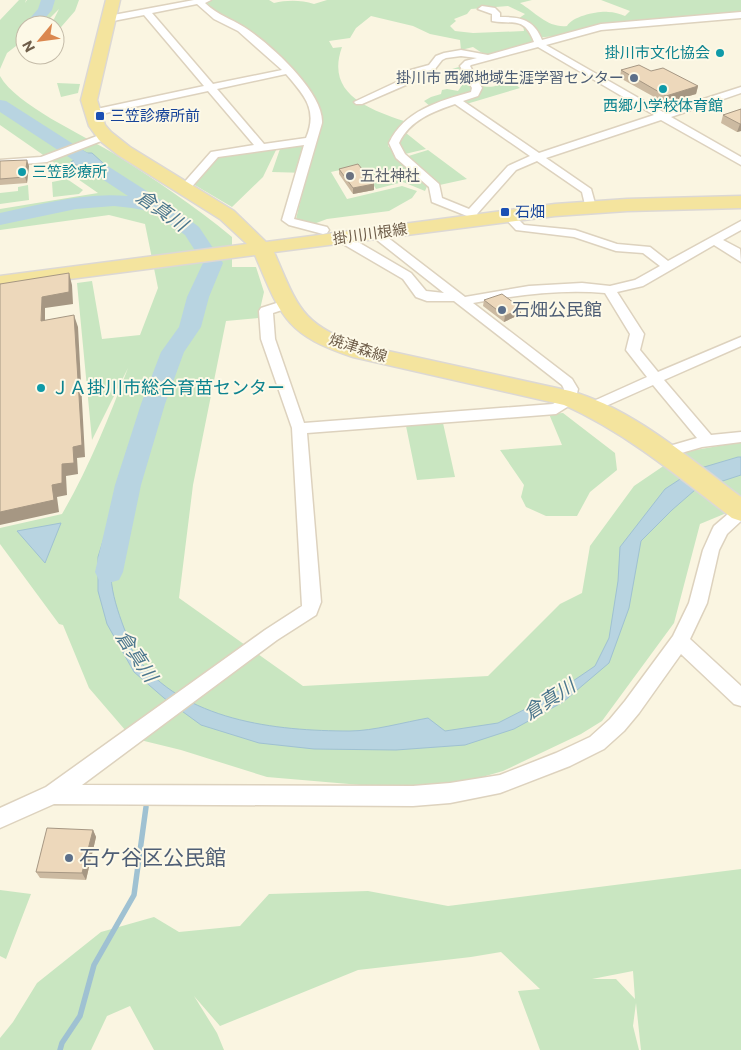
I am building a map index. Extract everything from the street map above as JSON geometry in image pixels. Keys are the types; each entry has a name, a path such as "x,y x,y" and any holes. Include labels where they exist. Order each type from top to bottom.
{"main road":[{"name":"焼津森線","path":"111,9 89,100 98,126 99,138 124,151 228,215 262,248 286,304 294,315 312,332 333,343 362,352 570,399 592,407 630,428 736,508"},
{"name":"掛川川根線","path":"0,282 342,238 473,217 509,216 590,207 741,202"}],"street":[{"path":"111,9 146,12 203,1 218,18 240,29 300,82 317,117 309,141 309,152 288,220 293,223 323,230"},
{"path":"482,9 492,10 496,13 495,19 524,20 530,24 539,44 741,162"},
{"path":"146,12 261,147"},
{"path":"741,15 654,21 601,28 468,63 465,66 477,88 475,94 456,100 407,123 399,132 394,143 400,156 435,186 436,200 473,217 512,168 539,157 741,90"},
{"path":"359,102 405,82 410,73 432,67 439,58 444,56 461,53 491,57"},
{"path":"92,113 289,71"},
{"path":"456,100 587,191 590,207"},
{"path":"0,163 43,160 99,138"},
{"path":"185,188 216,154 309,141"},
{"path":"509,216 520,228 575,234 616,247 646,250 667,266"},
{"path":"342,238 407,276 417,291 427,297 459,300 529,290 582,287 610,290 626,287 640,283 741,225"},
{"path":"299,428 556,409 570,399 571,389 567,382 374,233"},
{"path":"713,240 736,252 741,258"},
{"path":"388,266 406,258"},
{"path":"610,290 618,306 637,334 633,350 707,440"},
{"path":"0,818 53,794 224,669 310,610 312,602 299,428 268,339 266,311 286,304"},
{"path":"592,407 741,341"},
{"path":"666,455 681,446 707,440 741,437"},
{"path":"53,794 413,796 450,793 500,784 563,760 598,743 617,725 680,641 698,603 711,550 720,530 736,508"},
{"path":"680,641 741,698"}],"green space":[{"path":"19,0 26,0 25,3 27,0 79,0 75,11 65,22 65,15 56,15 59,9 53,15 15,15 15,47 7,53 0,69 0,20"},
{"path":"212,0 269,0 274,3 294,1 314,4 327,0 532,0 520,3 542,19 560,26 567,26 575,19 592,13 610,12 625,16 630,11 601,0 741,0 741,15 590,26 564,35 536,38 538,43 492,56 485,55 473,47 461,50 460,40 430,34 413,26 371,16 356,28 350,38 329,41 333,48 342,47 338,63 340,77 345,88 353,97 377,111 404,121 390,138 388,146 428,184 425,191 403,182 376,189 367,173 359,167 331,172 347,199 402,186 417,191 412,198 389,211 327,219 311,225 296,219 307,173 272,172 281,146 313,141 315,103 247,30 214,12 204,3","holes":["508,6 525,14 515,21 523,25 524,31 473,33 455,31 450,26 456,21 454,19 467,14 471,9"]},
{"path":"462,66 473,89 470,93 432,108 424,101 441,94 442,90 458,91 462,85 461,82 449,70"},
{"path":"0,76 20,98 51,119 113,153 144,173 232,237 232,267 256,267 264,292 258,318 226,321 193,485 179,598 303,686 488,676 560,604 582,593 590,546 634,486 684,452 741,442 741,507 700,524 674,623 602,721 581,734 503,771 458,784 396,788 267,777 181,750 132,738 89,688 63,625 59,624 0,544 0,528 62,514 90,461 128,368 92,440 77,283 92,281 102,339 140,335 158,288 145,224 109,215 0,230 0,209 98,193 0,125"},
{"path":"505,80 509,80 520,88 463,105 457,100 475,92 478,85 492,87 499,85"},
{"path":"57,83 80,84 78,93 61,97"},
{"path":"401,129 426,149 405,154 398,143"},
{"path":"278,146 263,177 232,207 193,184 215,157"},
{"path":"428,150 467,179 435,186 402,158"},
{"path":"67,179 83,190 79,194 53,197 52,182"},
{"path":"28,185 29,200 0,204 0,193 18,191 18,187"},
{"path":"563,413 615,453 617,470 590,492 577,516 546,516 526,507 521,497 524,485 500,450 562,445 549,414"},
{"path":"443,423 455,477 417,480 406,426"},
{"path":"741,869 741,1050 641,1050 636,1003 633,1026 639,1050 540,1050 518,991 540,989 501,952 358,970 220,1026 194,996 217,1033 224,1050 154,1050 130,1006 107,1016 91,1050 0,1050 0,1038 13,1022 37,983 101,932 154,917 179,932 240,926 269,894 368,891 448,906","holes":["633,971 635,999 616,979 592,979"]},
{"path":"0,890 31,894 6,959 0,956"}],"water":[{"path":"17,114 87,153 92,153 114,173 72,164 71,162 78,157 10,115"},
{"path":"741,457 741,475 695,490 641,541 629,608 609,663 563,702 514,729 465,745 396,750 314,749 259,743 201,725 164,698 134,672 107,624 98,591 98,557 114,506 128,487 111,566 114,596 134,653 155,678 178,695 204,708 232,718 292,728 359,731 428,718 445,731 498,723 551,696 595,666 609,638 618,581 620,547 665,489 694,470"},
{"path":"61,523 45,563 17,531"}],"building":[{"path":"639,65 651,71 663,68 698,86 666,96 621,70"},
{"path":"741,109 741,124 723,115"},
{"path":"27,160 25,177 0,179 0,161"},
{"path":"358,164 374,184 353,188 339,169"},
{"name":"ＪＡ掛川市総合育苗センター","path":"69,273 69,292 42,297 41,321 74,315 82,445 73,447 74,463 62,464 62,483 52,485 54,500 0,512 0,284"},
{"path":"502,294 521,308 505,316 484,300"},
{"name":"石ケ谷区公民館","path":"47,828 93,830 82,873 36,872"}],"waterway":[{"name":"倉真川","path":"40,15 45,10 48,0"},
{"name":"倉真川","path":"0,105 171,215 192,231 213,263 198,297 190,327 173,352 153,404 128,485 109,572"},
{"path":"0,219 56,206 95,201 133,202 151,207"},
{"path":"60,1050 62,1043 80,1016 94,965 134,895 146,807"}],"place":[{"name":"掛川市文化協会","path":"720,53"},
{"name":"掛川市 西郷地域生涯学習センター","path":"634,78"},
{"name":"西郷小学校体育館","path":"663,89"},
{"name":"三笠診療所前","path":"100,116"},
{"name":"三笠診療所","path":"22,172"},
{"name":"五社神社","path":"350,176"},
{"name":"石畑","path":"505,212"},
{"name":"石畑公民館","path":"502,310"},
{"name":"ＪＡ掛川市総合育苗センター","path":"41,388"},
{"name":"石ケ谷区公民館","path":"69,858"}]}
